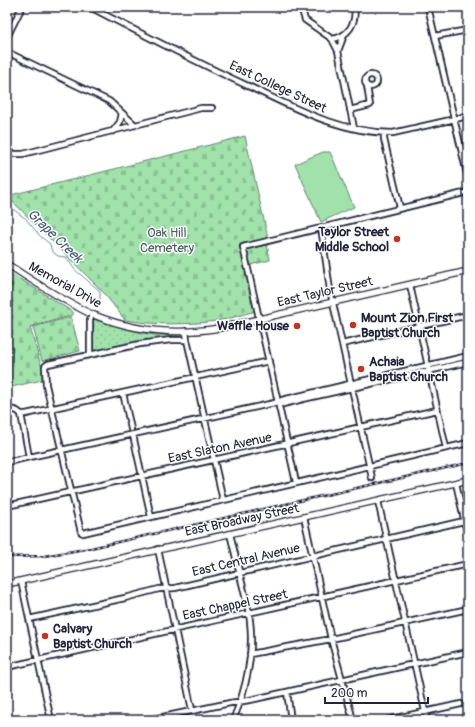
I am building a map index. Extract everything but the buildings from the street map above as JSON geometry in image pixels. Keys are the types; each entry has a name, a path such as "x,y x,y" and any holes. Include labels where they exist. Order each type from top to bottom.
{"main road":[{"name":"Memorial Drive","path":"7,264 92,315 138,328 159,331 186,331"},
{"name":"East Taylor Street","path":"186,331 211,329 468,271"},
{"name":"East Broadway Street","path":"7,584 468,480"}],"street":[{"path":"7,37 22,7"},
{"name":"East College Street","path":"90,7 175,51 297,109 326,121 354,128 393,133 468,116"},
{"path":"301,7 305,20 333,41 338,51 354,128"},
{"path":"333,41 344,35 352,26 354,7"},
{"path":"428,7 468,178"},
{"path":"435,36 468,30"},
{"path":"338,51 344,35"},
{"path":"7,52 109,101 136,125"},
{"path":"350,110 362,106 369,107 367,86"},
{"path":"7,152 23,154 201,108 212,108"},
{"path":"113,131 120,122 122,113"},
{"path":"384,133 384,139 400,208"},
{"path":"296,482 243,247 468,192"},
{"path":"321,227 333,301 362,427 372,478"},
{"path":"410,285 429,365 446,448"},
{"path":"90,355 90,320 92,315"},
{"path":"342,344 468,315"},
{"path":"186,331 223,500"},
{"path":"187,340 171,340 140,344 44,366 44,377 81,532 83,533 468,443"},
{"path":"352,386 468,356"},
{"path":"21,414 52,409 269,361"},
{"path":"7,462 279,402 282,400 430,371 468,362"},
{"path":"123,393 131,429"},
{"path":"7,411 12,409 17,410 21,414 29,457"},
{"name":"East Slaton Avenue","path":"7,506 437,410"},
{"path":"132,435 151,517"},
{"path":"54,452 61,444"},
{"path":"456,483 466,521 468,537"},
{"path":"378,501 404,623 427,720"},
{"path":"304,517 331,638 353,720"},
{"name":"East Central Avenue","path":"29,619 466,521"},
{"path":"230,534 249,614 251,636 250,654 240,702 233,720"},
{"path":"158,549 192,710"},
{"name":"East Chappel Street","path":"7,666 249,614 468,564"},
{"path":"21,581 51,720"},
{"path":"250,654 468,609"},
{"path":"148,720 192,710 240,702 468,652"},
{"path":"287,692 291,720"},
{"path":"387,720 461,704"}],"green space":[{"name":"Oak Hill Cemetery","path":"245,136 268,238 266,239 270,260 246,266 256,311 227,319 183,324 147,323 125,320 103,292 7,196"},
{"path":"323,152 330,152 354,207 321,222 295,164"},
{"path":"7,271 73,312 73,315 30,327 42,367 42,380 7,388 7,287 13,285 7,286"},
{"path":"71,317 80,351 42,361 33,327"},
{"path":"93,319 138,332 155,335 183,336 182,338 142,341 92,352"}],"waterway":[{"name":"Grape Creek","path":"7,203 26,219 40,236 50,244 54,253 58,256 66,257 75,270 100,291 100,301"}],"railway":[{"path":"7,557 44,556 91,548 468,463"}],"place":[{"name":"Taylor Street Middle School","path":"397,239"},
{"name":"Mount Zion First Baptist Church","path":"353,325"},
{"name":"Waffle House","path":"297,326"},
{"name":"Achaia Baptist Church","path":"361,369"},
{"name":"Calvary Baptist Church","path":"45,636"}]}
